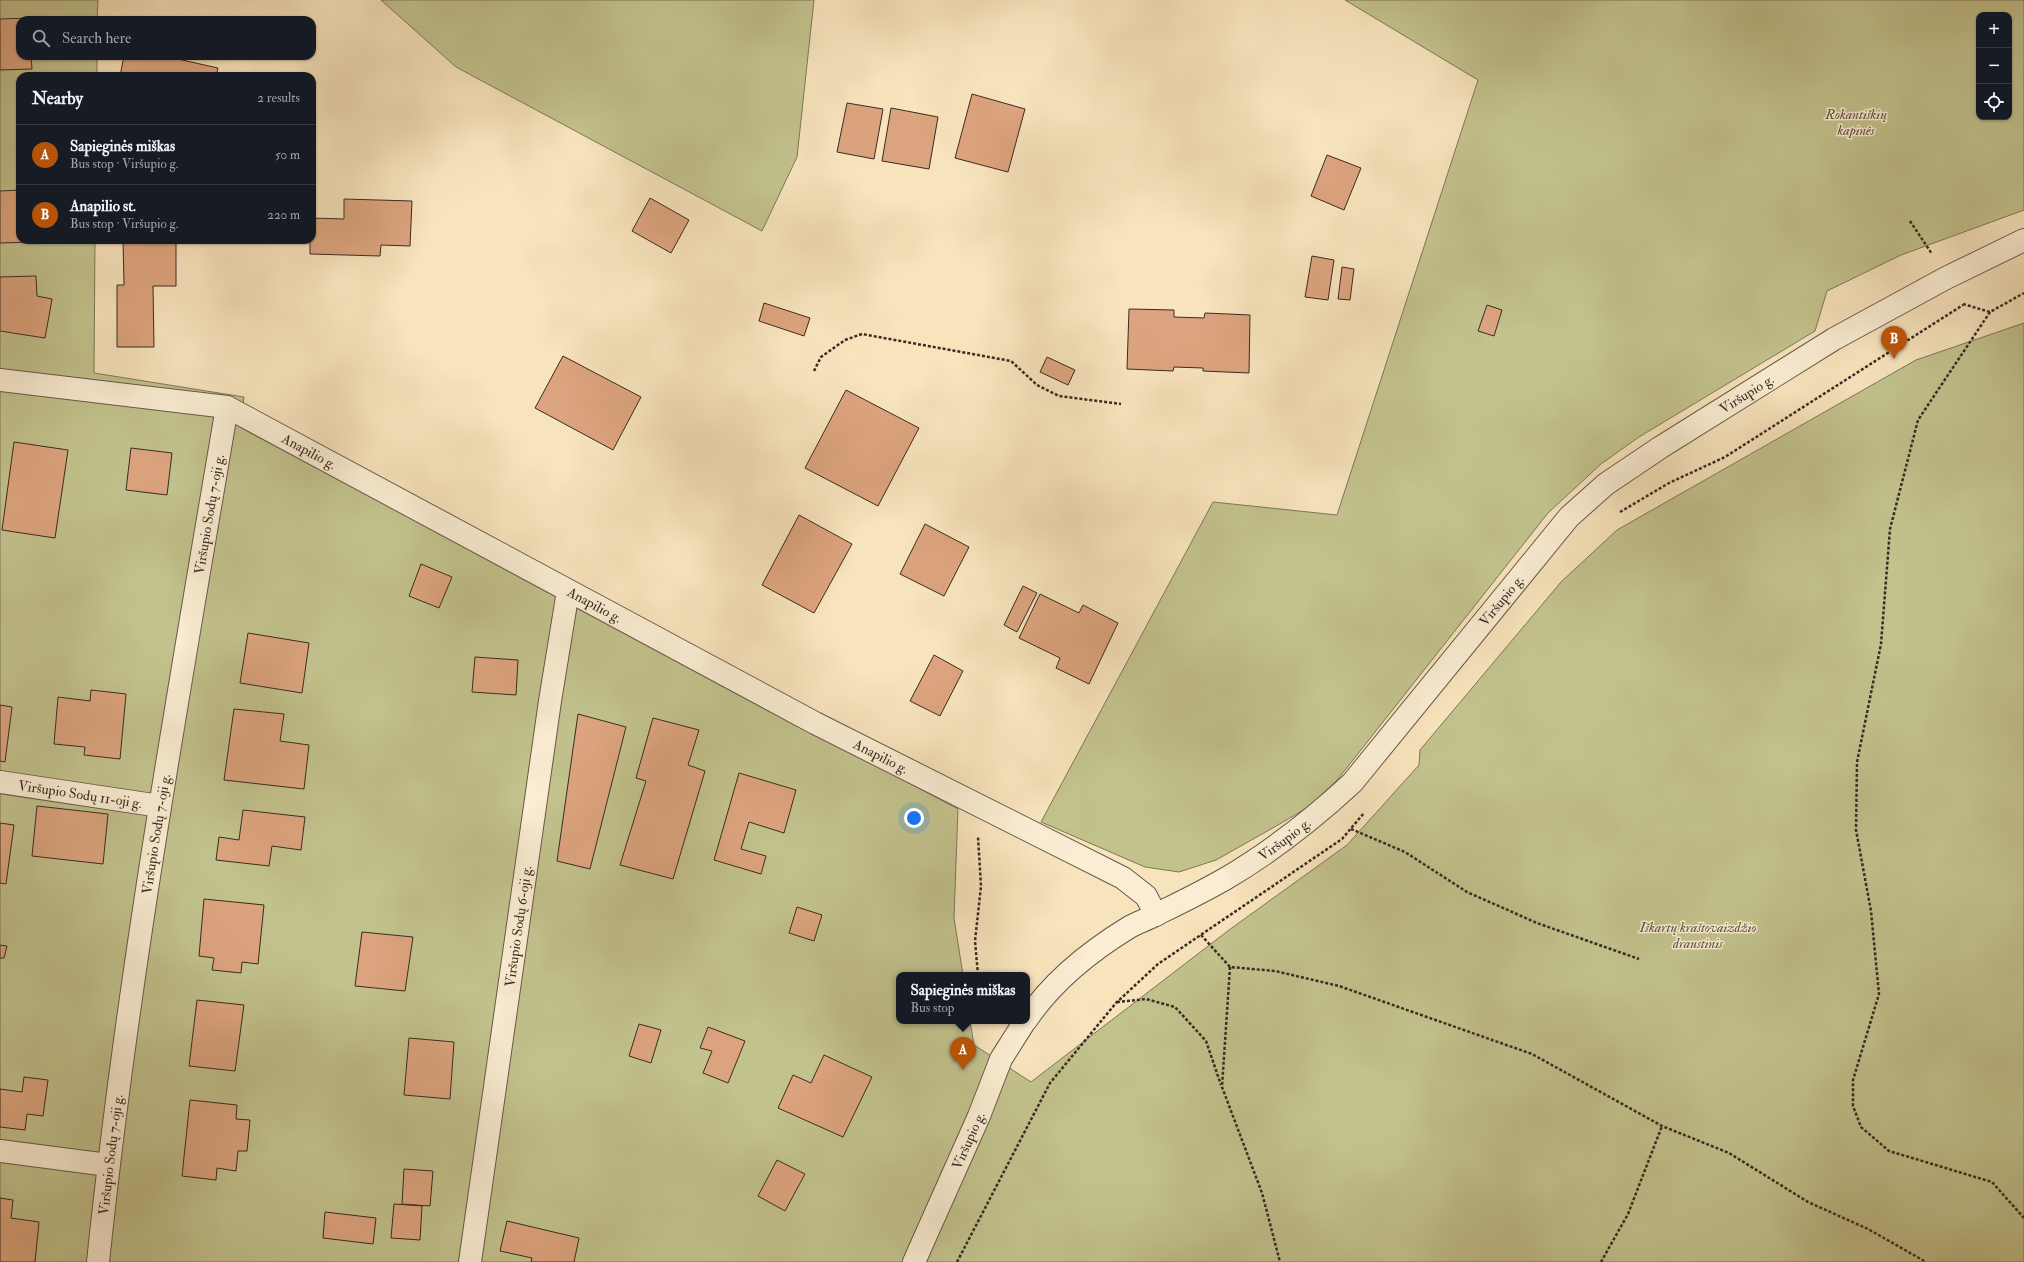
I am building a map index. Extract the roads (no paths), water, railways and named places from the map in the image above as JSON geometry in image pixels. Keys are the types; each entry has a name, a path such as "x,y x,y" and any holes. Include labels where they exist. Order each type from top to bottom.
{"street":[{"name":"Viršupio g.","path":"1030,1014 1038,1002 1063,977 1086,957 1128,928 1224,880 1267,852 1313,819 1352,782 1569,517 1606,484 1688,430 1834,339 1946,278 2024,240"},
{"name":"Anapilio g.","path":"0,380 226,407 815,723 1123,878 1146,896 1156,915"},
{"name":"Viršupio Sodų 7-oji g.","path":"98,1262 108,1165 160,806 226,407"},
{"name":"Viršupio Sodų 6-oji g.","path":"470,1262 549,709 568,591"},
{"name":"Viršupio Sodų 11-oji g.","path":"0,782 160,806"},
{"name":"Viršupio g.","path":"914,1262 979,1116 1001,1059 1023,1024"},
{"path":"0,1151 108,1165"}],"place":[{"name":"Anapilio st.","path":"1894,359"},
{"name":"Sapieginės miškas","path":"963,1070"}],"park label":[{"name":"Rokantiškių kapinės","path":"1856,122"},
{"name":"Iškartų kraštovaizdžio draustinis","path":"1698,936"}]}
